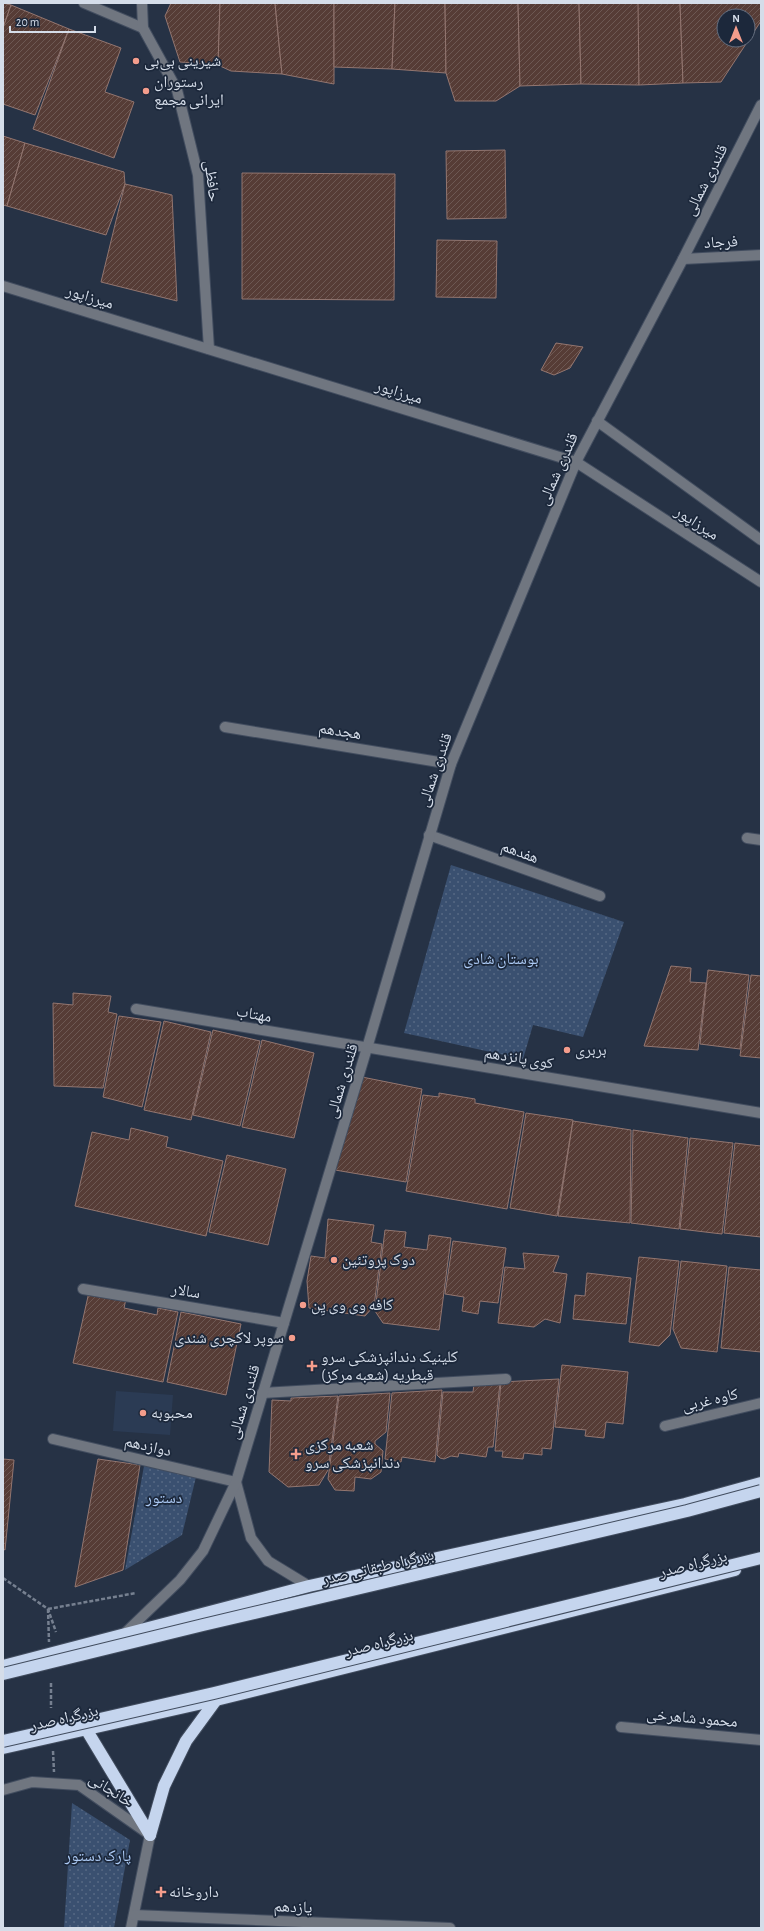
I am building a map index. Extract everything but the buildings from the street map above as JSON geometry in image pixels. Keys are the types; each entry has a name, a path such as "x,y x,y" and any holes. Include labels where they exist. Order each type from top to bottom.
{"highway":[{"path":"3,1666 309,1586 685,1504 761,1483"},
{"name":"بزرگراه طبقاتی صدر","path":"3,1674 210,1623 686,1511 761,1491"},
{"path":"3,1741 214,1693 761,1558"},
{"name":"بزرگراه صدر","path":"3,1748 216,1700 761,1563"},
{"path":"150,1835 164,1786 186,1741 216,1700"},
{"path":"86,1729 150,1835"}],"street":[{"path":"84,3 143,28 142,3"},
{"name":"حافظی","path":"143,28 177,90 198,175 209,349"},
{"name":"قلندری شمالی","path":"123,1635 180,1580 203,1551 236,1482 367,1048 450,764 576,462 684,259 761,105"},
{"name":"فرجاد","path":"684,259 761,255"},
{"name":"میرزاپور","path":"3,286 576,462 761,582"},
{"name":"میرزاپور","path":"597,421 761,540"},
{"name":"هجدهم","path":"225,727 450,764"},
{"name":"هفدهم","path":"429,835 600,896"},
{"path":"747,838 761,840"},
{"name":"مهتاب","path":"136,1009 367,1048"},
{"name":"کوی پانزدهم","path":"367,1048 761,1113"},
{"name":"سالار","path":"83,1289 284,1323"},
{"path":"262,1393 506,1379"},
{"name":"کاوه غربی","path":"666,1426 761,1404"},
{"name":"دوازدهم","path":"53,1439 236,1482"},
{"path":"236,1482 251,1538 268,1561 309,1586"},
{"name":"محمود شاهرخی","path":"621,1726 761,1740"},
{"name":"خانجانی","path":"3,1790 32,1782 79,1785 150,1835"},
{"path":"131,1928 150,1835"},
{"name":"یازدهم","path":"134,1915 450,1928"}],"path":[{"path":"3,1578 48,1609 143,1591"},
{"path":"48,1609 50,1648"},
{"path":"50,1679 52,1710"},
{"path":"53,1748 54,1772"}],"shaded area":[{"name":"محبوبه","path":"116,1391 173,1395 170,1435 113,1431"}],"green space":[{"name":"بوستان شادی","path":"451,865 624,922 583,1037 533,1025 523,1059 404,1033"},
{"name":"دستور","path":"144,1466 196,1477 182,1535 125,1570"},
{"name":"پارک دستور","path":"72,1803 130,1840 114,1928 64,1928"}],"place":[{"name":"شیرینی بی‌بی","path":"136,61"},
{"name":"رستوران ایرانی مجمع","path":"146,91"},
{"name":"بربری","path":"567,1050"},
{"name":"دوک پروتئین","path":"334,1260"},
{"name":"کافه وی وی یِن","path":"303,1305"},
{"name":"سوپر لاکچری شندی","path":"292,1338"},
{"name":"کلینیک دندانپزشکی سرو قیطریه (شعبه مرکز)","path":"312,1366"},
{"name":"محبوبه","path":"143,1413"},
{"name":"شعبه مرکزی دندانپزشکی سرو","path":"296,1454"},
{"name":"داروخانه","path":"161,1892"}]}
